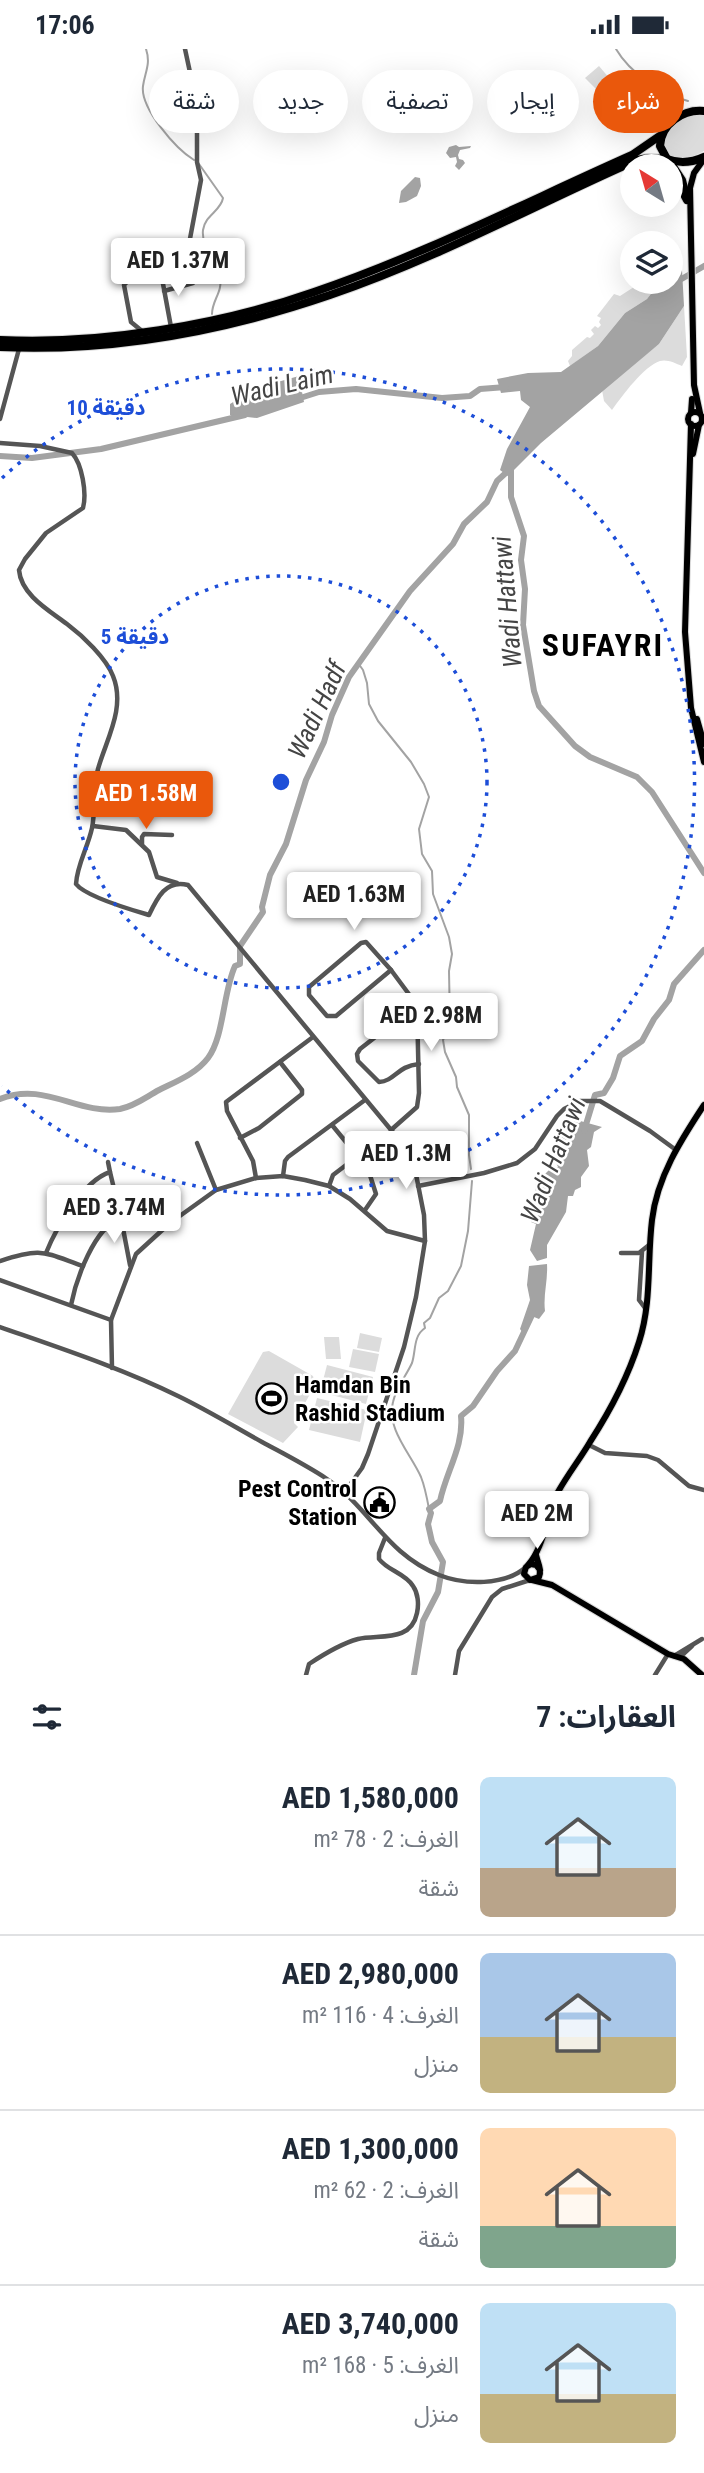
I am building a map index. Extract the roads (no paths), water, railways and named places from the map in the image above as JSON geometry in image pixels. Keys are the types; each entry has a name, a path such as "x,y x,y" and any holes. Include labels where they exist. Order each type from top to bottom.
{"highway":[{"path":"0,341 57,341 143,332 273,305 314,292 427,248 632,155 661,135 676,118 694,111 704,111"},
{"path":"661,135 663,154"},
{"path":"683,163 704,158"},
{"path":"0,347 73,347 125,342 199,330 329,295 385,274 619,169"},
{"path":"683,192 687,200"},
{"path":"253,316 253,312 273,305"}],"main road":[{"path":"700,420 688,419 691,413 691,184 704,158"},
{"path":"683,181 692,256"},
{"path":"692,273 694,385 700,420 685,642 691,708 704,762"},
{"path":"691,413 700,420"},
{"path":"700,420 693,453 688,632 694,708 704,744"},
{"path":"702,1675 552,1585 530,1580 524,1574 536,1553 565,1478 589,1445 628,1371 639,1343 647,1310 654,1207 668,1164 704,1105"},
{"path":"530,1580 538,1577 540,1570 536,1553"},
{"path":"527,1566 534,1564 552,1585"}],"street":[{"path":"143,332 131,322 125,283 174,269 186,260 201,180 197,162 197,105 185,49"},
{"path":"161,273 171,327"},
{"path":"164,291 193,283"},
{"path":"123,335 131,322"},
{"path":"0,419 19,348"},
{"path":"0,443 50,447 72,453 78,462 85,498 83,507 46,533 19,570 23,584 47,611 68,624 87,643 114,678 116,718 98,770 93,802 93,826 76,882 81,890 118,906 149,915 163,890 178,883"},
{"path":"93,826 124,829 150,853 156,877 188,885 411,1154 424,1216 425,1241 416,1297 404,1347 368,1454 362,1468 343,1492"},
{"path":"142,845 144,834 172,835"},
{"path":"391,970 334,1017 327,1016 308,992 311,983 363,942 368,943 391,970 416,1001 419,1064 417,1107 391,1130"},
{"path":"418,1015 401,1017 357,1054 358,1061 379,1082 385,1082 405,1066 419,1064"},
{"path":"256,1178 253,1161 227,1111 226,1103 313,1037"},
{"path":"240,1138 259,1128 302,1094 302,1090 280,1062"},
{"path":"283,1176 288,1157 365,1100"},
{"path":"418,1186 484,1173 517,1163 534,1149 564,1109 580,1101 600,1101 677,1149"},
{"path":"332,1125 368,1169 376,1189 374,1200 365,1210"},
{"path":"197,1143 216,1190"},
{"path":"329,1186 333,1175 358,1156"},
{"path":"108,1162 131,1267"},
{"path":"46,1253 51,1239 78,1199 96,1179 110,1172"},
{"path":"112,1368 111,1319 139,1251 170,1223 216,1190 256,1178 283,1176 329,1186 365,1210 387,1231 425,1241"},
{"path":"71,1305 83,1266 106,1229 121,1218"},
{"path":"647,1310 639,1300 642,1252 650,1244"},
{"path":"128,1249 139,1251"},
{"path":"0,1261 31,1251 46,1253 83,1266"},
{"path":"621,1253 642,1252"},
{"path":"0,1280 111,1319"},
{"path":"0,1327 112,1368 179,1397 293,1458 343,1492 404,1557 440,1576 467,1581 510,1577 530,1580"},
{"path":"589,1445 605,1453 647,1456 658,1460 689,1486 704,1490"},
{"path":"306,1675 309,1664 338,1647 362,1638 395,1636 403,1633 414,1621 418,1605 412,1584 379,1559 385,1538"},
{"path":"510,1577 527,1566"},
{"path":"455,1675 459,1651 492,1597 502,1589 530,1580"},
{"path":"655,1675 674,1656 703,1638"}],"water":[{"path":"471,146 460,150 459,159 465,163 459,170 455,166 456,157 450,158 446,153 449,147"},
{"path":"415,177 420,178 421,186 417,196 399,203 401,191"},
{"path":"683,288 684,306 659,344 541,443 508,476 500,470 507,449 530,407 521,400 520,391 501,393 497,379 528,373 561,372 598,346 625,313 651,294 683,294"},
{"path":"299,376 304,402 257,418 230,415 230,404 256,388"},
{"path":"566,1117 602,1127 594,1132 591,1147 587,1150 589,1166 581,1177 581,1187 575,1190 573,1196 568,1196 566,1212 547,1245 547,1258 537,1261 530,1250 536,1224 531,1222 547,1199 542,1193 536,1193 535,1185 541,1182 551,1163 558,1167 552,1154 557,1134 560,1133"},
{"path":"547,1264 545,1311 539,1319 528,1319 523,1333 520,1329 530,1300 527,1285 529,1266"}],"waterway":[{"path":"146,49 148,64 143,86 147,105 169,138 194,160"},
{"path":"616,49 629,66 647,81 688,101"},
{"path":"199,164 223,198 203,230 204,243 220,277 220,287 212,314"},
{"name":"Wadi Hadf","path":"683,278 704,266"},
{"name":"Wadi Laim","path":"297,399 319,392 356,389 442,398 470,396 480,389 506,387"},
{"name":"Wadi Laim","path":"0,456 32,458 101,449 245,415"},
{"name":"Wadi Hattawi","path":"511,467 511,497 524,536 521,560 525,589 523,625 539,706 575,746 590,757 637,777 652,792 704,873"},
{"name":"Wadi Hadf","path":"0,1099 32,1094 104,1110 120,1109 136,1104 185,1077 198,1069 208,1058 217,1038 231,977 235,966 240,964 240,946 263,912 270,875 286,844 306,780 349,677 410,591 453,544 464,524 487,502 497,481 509,470"},
{"path":"358,663 367,683 369,704 378,721 411,762 429,797 419,829 422,854 432,871 433,894 449,937 452,954 449,971 450,1024 443,1040 457,1087 469,1115 471,1169"},
{"name":"Wadi Hattawi","path":"584,1131 595,1095 604,1093 613,1078 620,1056 642,1041 669,1000 674,984 704,950"},
{"path":"429,1509 421,1477 396,1432 393,1402 412,1363 417,1339 425,1328 424,1323 430,1318 439,1298 448,1291 461,1266 468,1231 472,1181"},
{"name":"Wadi Hattawi","path":"414,1675 423,1621 438,1592 443,1562 432,1542 428,1524 431,1513 429,1509 440,1501 460,1438 461,1416 473,1406 497,1371 515,1351 533,1313"}],"place":[{"name":"Hamdan Bin Rashid Stadium","path":"272,1399"},
{"name":"Pest Control Station","path":"380,1503"}],"district":[{"name":"SUFAYRI","path":"603,645"}]}
